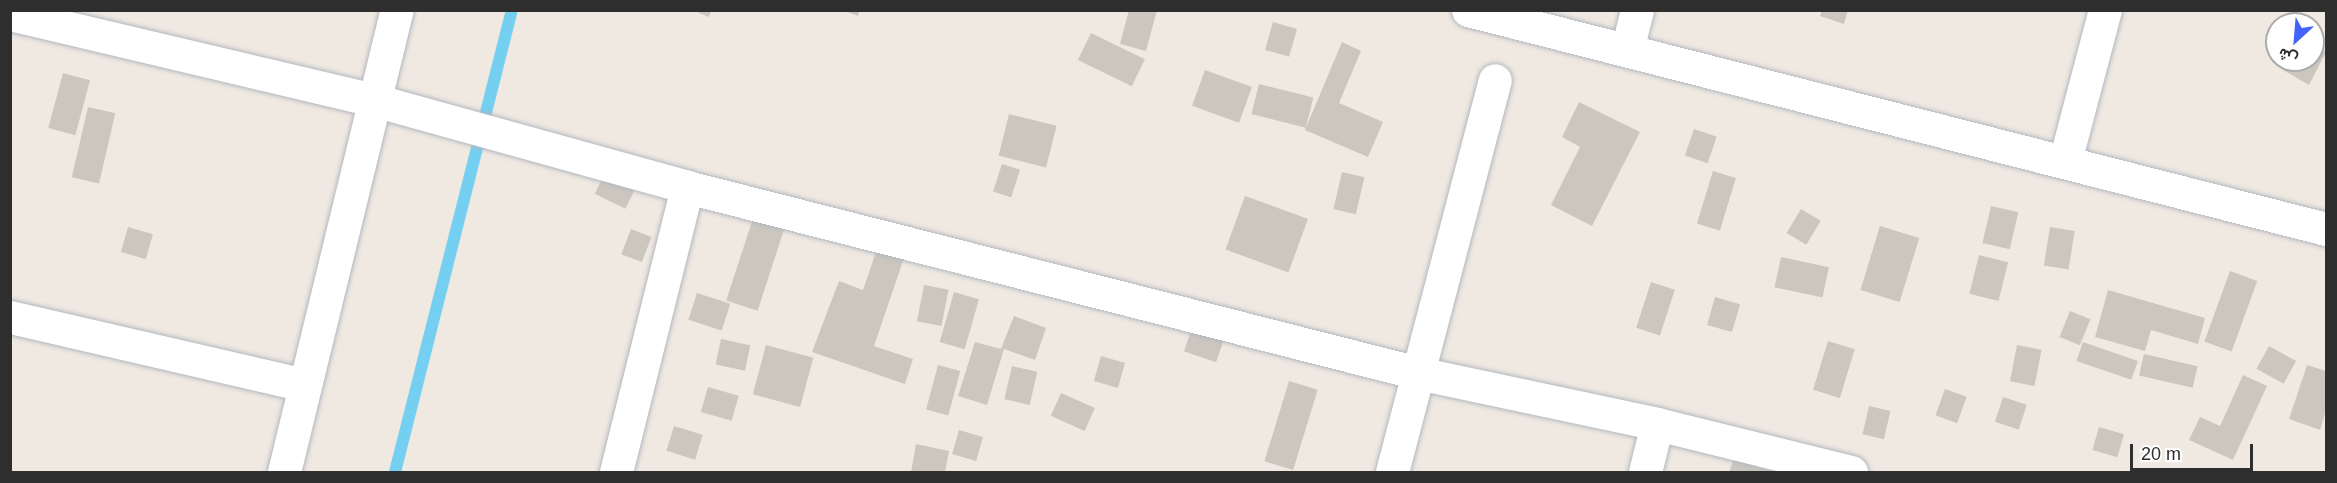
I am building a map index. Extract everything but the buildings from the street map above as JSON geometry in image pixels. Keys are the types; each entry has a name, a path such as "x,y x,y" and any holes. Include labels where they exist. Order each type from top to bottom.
{"street":[{"path":"284,472 397,10"},
{"path":"1468,10 2065,160 2326,229"},
{"path":"1627,50 1636,10"},
{"path":"2065,160 2105,10"},
{"path":"10,14 374,100 687,187 1418,373 1658,424 1851,472"},
{"path":"1392,472 1496,80"},
{"path":"616,472 687,187"},
{"path":"10,317 304,385"},
{"path":"1645,472 1658,424"}],"waterway":[{"path":"395,472 512,10"}]}
